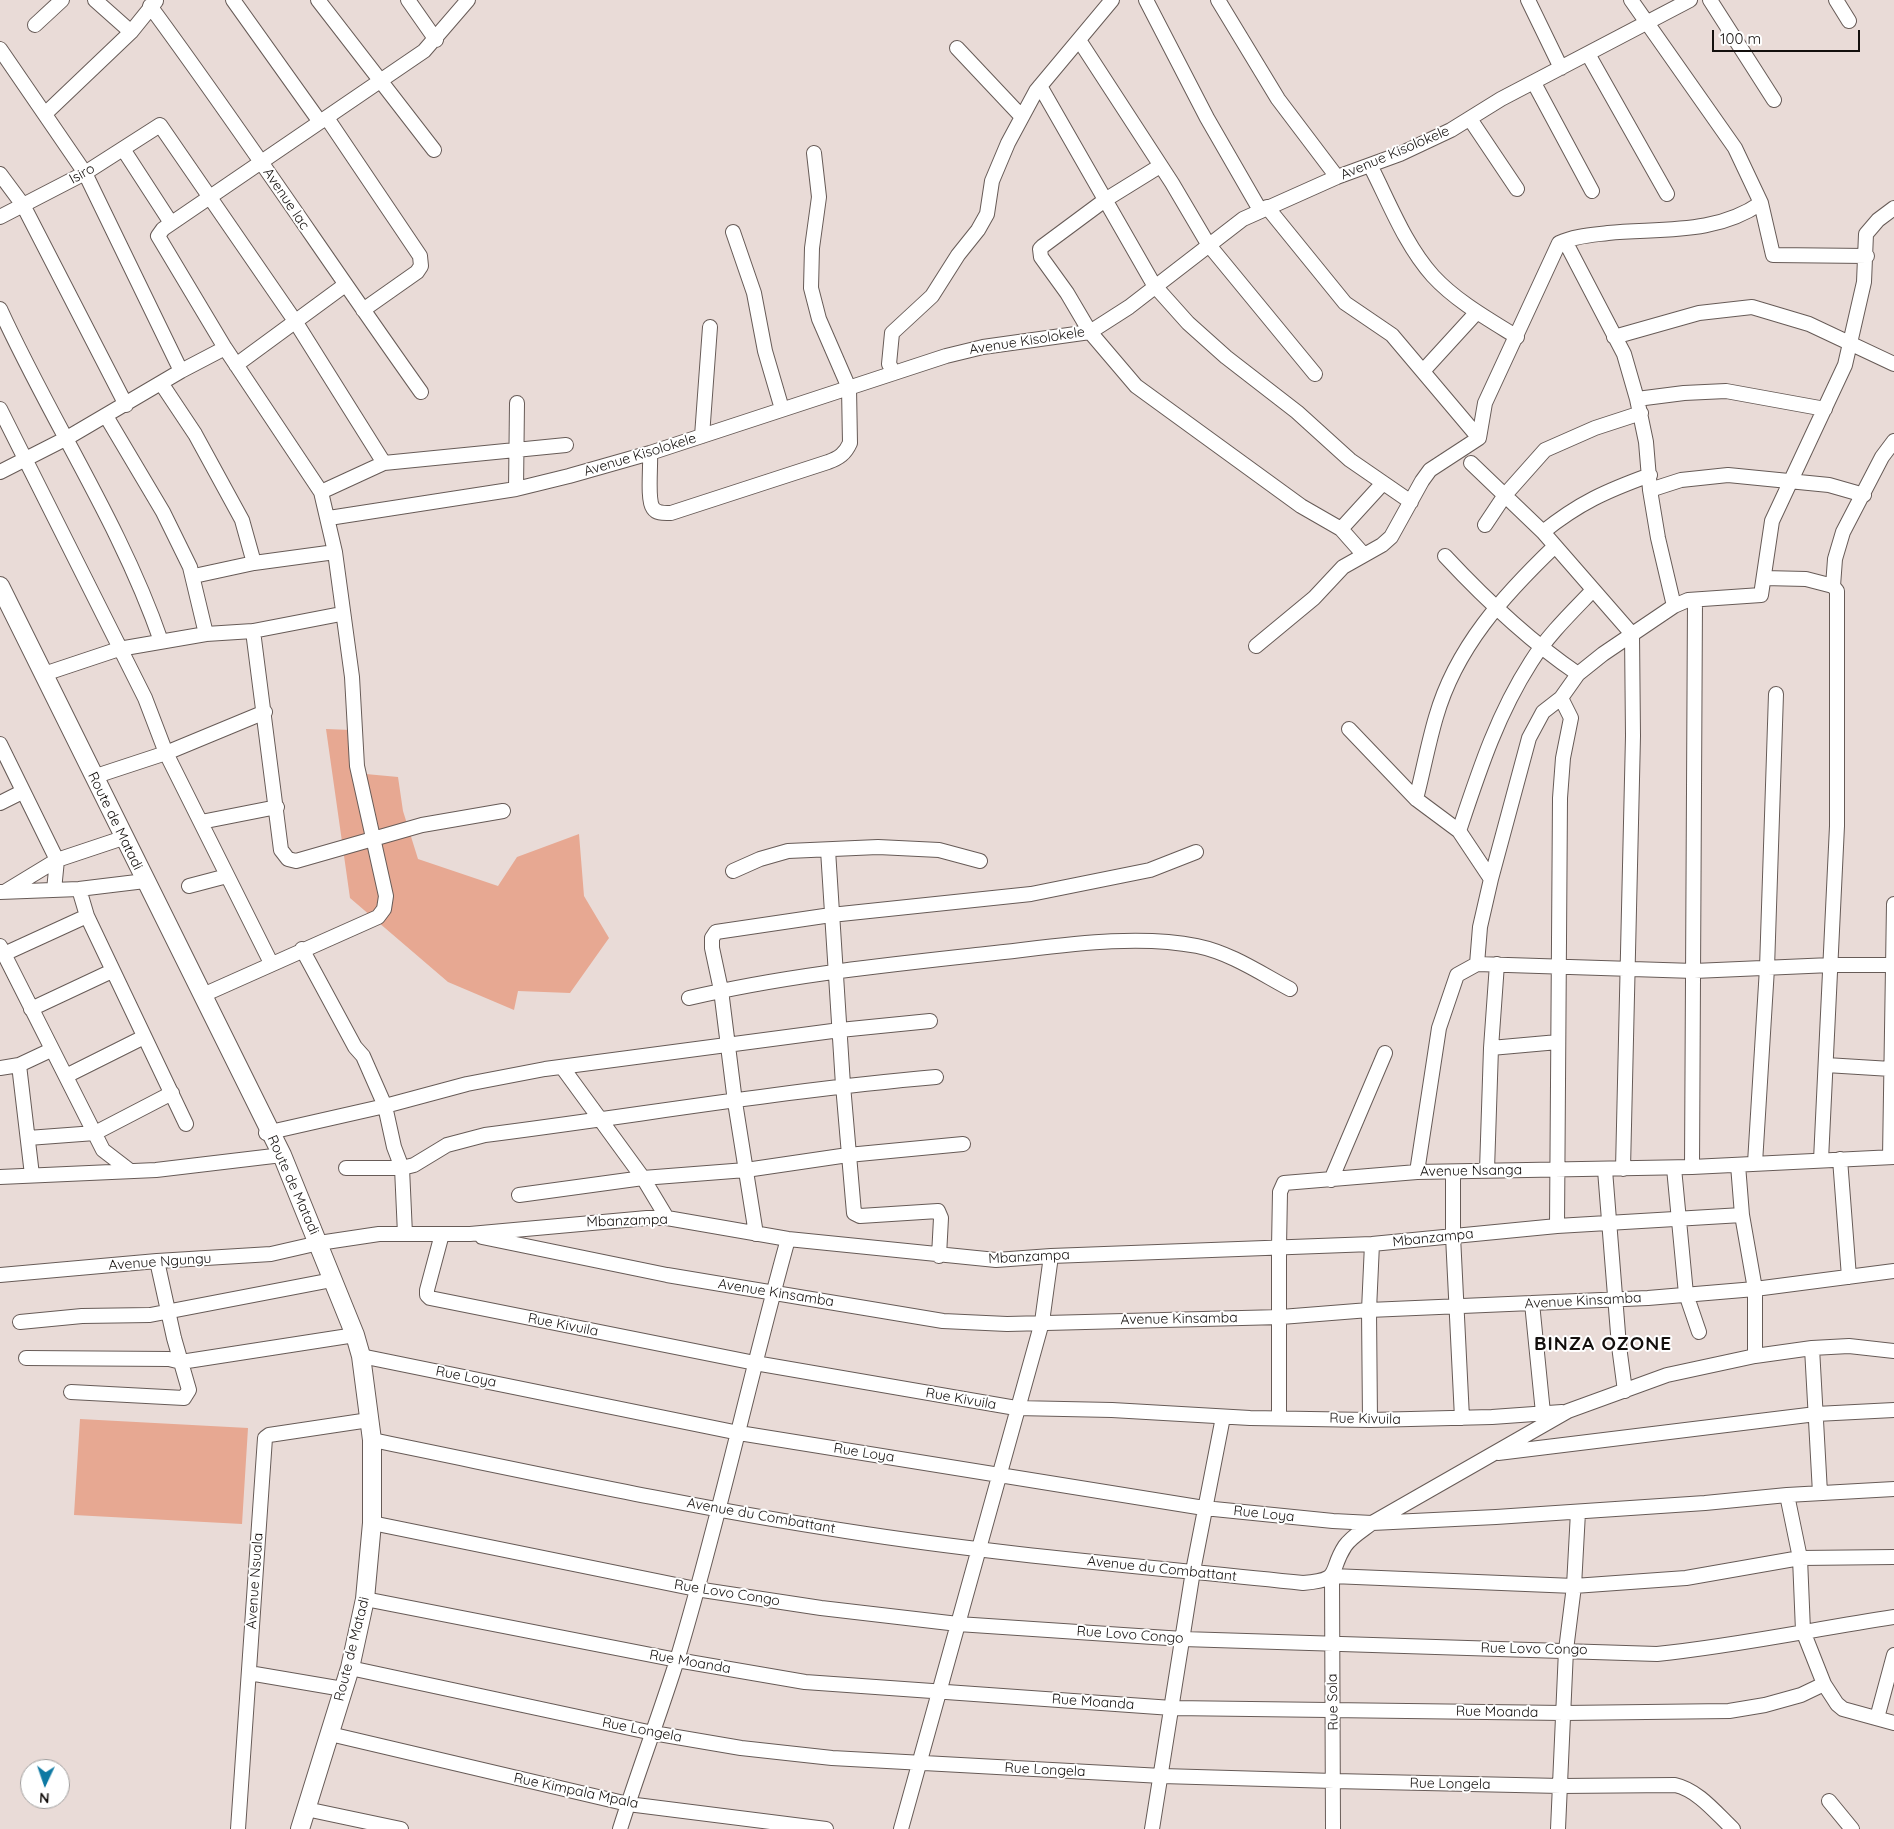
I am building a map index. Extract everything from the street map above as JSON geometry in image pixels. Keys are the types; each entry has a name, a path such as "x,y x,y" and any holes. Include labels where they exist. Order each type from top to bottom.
{"main road":[{"name":"Route de Matadi","path":"0,586 123,838 203,995 268,1133 282,1155 319,1243 355,1335 361,1356 372,1440 372,1523 366,1599 350,1668 300,1829"}],"street":[{"path":"35,25 62,0"},
{"path":"95,0 131,32"},
{"path":"233,0 323,120 420,256 422,262 417,272 363,310"},
{"path":"318,0 434,150"},
{"path":"408,0 436,40"},
{"path":"203,995 302,949 364,925 378,917 384,909 386,896 357,766 352,677 341,614 329,518 322,492 225,348 158,238 159,233 424,51 436,40 468,0"},
{"path":"894,373 889,364 892,333 932,296 958,255 978,230 987,214 992,181 1022,117 1040,86 1112,0"},
{"path":"1146,0 1207,118 1264,208 1298,242 1345,303 1392,335 1424,370 1479,438"},
{"path":"1218,0 1278,99 1337,177"},
{"path":"1528,0 1561,68"},
{"path":"1631,0 1645,23 1735,148 1761,203 1773,254 1866,256"},
{"name":"Avenue Kisolokele","path":"329,518 516,489 650,453 946,356 982,347 1090,332 1129,307 1154,285 1243,219 1337,177 1431,140 1470,119 1501,99 1690,0"},
{"path":"1710,0 1774,100"},
{"path":"1836,0 1849,20"},
{"path":"46,113 131,32 153,3"},
{"name":"Avenue lac","path":"153,3 261,163 421,392"},
{"path":"1079,40 1208,244 1314,374"},
{"path":"957,48 1022,117"},
{"path":"0,49 46,113 85,173 181,371"},
{"path":"1588,54 1667,194"},
{"path":"1534,83 1592,191"},
{"path":"1040,86 1154,285 1206,340 1297,412 1350,460 1411,502"},
{"path":"1470,119 1517,189"},
{"name":"Isiro","path":"0,217 85,173 160,126 209,198"},
{"path":"124,149 172,223"},
{"path":"650,453 650,502 654,510 661,513 671,513 839,458 847,451 850,444 849,388 819,319 811,288 812,248 819,197 814,153"},
{"path":"1370,165 1400,225 1425,265 1444,286 1477,312 1517,337"},
{"path":"1160,166 1105,200 1043,246 1040,252 1049,271 1067,293 1090,332 1136,386 1155,402 1301,506 1341,529 1364,555"},
{"path":"0,174 23,205 126,405"},
{"path":"209,198 295,321 384,463"},
{"path":"1256,646 1314,598 1342,566 1364,555 1391,537 1430,470 1479,438 1485,403 1538,294 1555,249 1565,241 1588,235 1639,230 1684,230 1712,226 1731,220 1761,203"},
{"path":"1477,964 1480,927 1491,878 1529,738 1543,712 1561,698 1578,674 1674,606 1695,600 1756,597 1762,591 1772,521 1845,365 1864,282 1866,234 1869,228 1894,208"},
{"path":"733,232 754,293 765,351 782,409"},
{"path":"1565,241 1624,354 1641,413 1658,538 1674,606"},
{"path":"236,365 345,284"},
{"path":"1614,337 1699,313 1752,307 1809,324 1851,342 1894,364"},
{"path":"0,309 67,438 149,605 161,641"},
{"path":"1424,370 1477,312"},
{"path":"702,436 710,328"},
{"path":"0,472 67,438 181,371 225,348"},
{"path":"162,383 195,434 242,520 254,563"},
{"path":"1637,399 1684,393 1726,391 1824,409"},
{"path":"516,489 517,402"},
{"path":"0,409 145,698 166,753 271,963"},
{"path":"1485,525 1505,495 1545,450 1595,428 1641,413"},
{"path":"106,416 163,512 194,576 206,634"},
{"path":"1833,586 1835,559 1843,532 1882,457 1894,441"},
{"path":"322,492 384,463 566,445"},
{"path":"1471,462 1543,532 1632,634 1629,970 1623,1169"},
{"path":"1543,532 1590,498 1650,475"},
{"path":"1650,490 1682,480 1728,475 1774,478 1790,482 1829,485 1864,494"},
{"path":"1341,529 1383,483"},
{"path":"1416,799 1436,715 1454,674 1475,635 1511,588 1555,546"},
{"path":"194,576 254,563 334,552"},
{"path":"1445,556 1495,608 1540,648 1578,674"},
{"path":"1764,578 1806,579 1833,586 1837,591 1837,806 1821,1160"},
{"path":"1459,830 1501,712 1540,648 1593,590"},
{"path":"1692,1167 1695,600"},
{"path":"44,674 119,649 206,634 253,631 341,614"},
{"path":"253,631 265,712 281,850 288,859 296,861 422,825 503,811"},
{"path":"1756,1164 1766,968 1776,694"},
{"path":"1557,1226 1560,798 1563,758 1571,718 1561,698"},
{"path":"93,777 166,753 265,712"},
{"path":"1349,729 1416,799 1459,830 1491,878"},
{"path":"0,744 57,860 54,890"},
{"path":"0,803 22,792"},
{"path":"201,822 277,806"},
{"path":"2,892 57,860 123,838"},
{"path":"733,871 760,859 788,852 878,847 918,848 980,861"},
{"path":"828,850 848,1155 854,1213 860,1216 938,1211 941,1218 940,1256"},
{"path":"756,1234 735,1102 721,990 712,948 712,938 716,932 831,915 1030,894 1150,870 1196,852"},
{"path":"189,886 227,876"},
{"path":"2,892 54,890 145,881"},
{"path":"79,888 87,916 186,1124"},
{"path":"1892,1157 1891,1069 1894,904"},
{"path":"87,916 2,950 103,1150 129,1170"},
{"path":"689,998 721,990 836,972 1055,946 1108,942 1166,942 1198,946 1227,954 1290,989"},
{"path":"302,949 355,1047 364,1056 385,1106 394,1147 402,1168 405,1234"},
{"path":"1417,1172 1438,1028 1457,975 1477,964 1694,971 1831,965 1893,966"},
{"path":"1487,1170 1491,1048 1497,964"},
{"path":"31,1009 112,971"},
{"path":"268,1133 385,1106 467,1084 562,1067 840,1030 930,1021"},
{"path":"66,1076 144,1037"},
{"path":"1491,1048 1558,1042"},
{"path":"0,1068 19,1065 51,1050"},
{"path":"1331,1180 1385,1052"},
{"path":"19,1065 32,1175"},
{"path":"1826,1065 1891,1069"},
{"path":"562,1067 643,1178 667,1218"},
{"path":"346,1168 402,1168 414,1165 447,1145 466,1139 735,1102 843,1085 936,1077"},
{"path":"28,1138 95,1133 172,1093"},
{"path":"519,1195 643,1178 746,1170 848,1155 963,1144"},
{"path":"0,1177 156,1170 282,1155"},
{"name":"Avenue Nsanga","path":"1279,1418 1281,1317 1279,1247 1282,1186 1288,1182 1417,1172 1674,1168 1892,1157"},
{"path":"1840,1159 1849,1277"},
{"path":"1738,1164 1742,1215 1755,1289 1755,1356"},
{"path":"1674,1168 1686,1294 1699,1332"},
{"path":"1605,1170 1615,1299 1625,1390"},
{"path":"1453,1172 1453,1236 1462,1418"},
{"name":"Mbanzampa","path":"319,1243 379,1234 470,1234 615,1220 667,1218 788,1239 940,1256 996,1260 1051,1256 1372,1244 1557,1226 1742,1215"},
{"name":"Rue Kivuila","path":"442,1234 426,1295 430,1298 755,1363 1016,1408 1112,1410 1223,1417 1370,1420 1462,1418 1568,1411"},
{"name":"Avenue Kinsamba","path":"470,1234 667,1275 943,1321 1008,1324 1281,1317 1369,1310 1615,1299 1755,1289 1894,1270"},
{"path":"620,1829 677,1660 740,1432 755,1363 788,1239"},
{"name":"Avenue Ngungu","path":"0,1274 271,1254 319,1243"},
{"path":"1370,1420 1369,1310 1372,1244"},
{"path":"901,1829 940,1692 977,1549 1000,1475 1016,1408 1042,1322 1051,1256"},
{"path":"71,1392 184,1398 189,1390 157,1261"},
{"path":"20,1322 82,1316 130,1317 332,1280"},
{"path":"1532,1304 1543,1413"},
{"path":"26,1358 169,1359 181,1362 355,1335"},
{"path":"1332,1576 1346,1544 1372,1523 1568,1411 1667,1375 1755,1356 1812,1348 1849,1346 1894,1351"},
{"path":"1812,1348 1820,1493"},
{"name":"Rue Loya","path":"361,1356 740,1432 1000,1475 1204,1508 1372,1523 1578,1512 1787,1495 1894,1489"},
{"path":"1490,1454 1816,1414 1894,1410"},
{"path":"1152,1829 1162,1776 1193,1571 1223,1417"},
{"name":"Avenue Nsuala","path":"238,1829 265,1438 269,1435 369,1420"},
{"name":"Avenue du Combattant","path":"372,1440 717,1510 847,1531 977,1549 1303,1583 1320,1582 1332,1576 1574,1586 1686,1578 1800,1558 1894,1557"},
{"path":"1787,1495 1800,1558 1803,1631 1824,1684 1836,1704 1843,1709 1894,1723"},
{"path":"1558,1829 1566,1650 1574,1586 1578,1512"},
{"name":"Rue Lovo Congo","path":"372,1523 696,1589 821,1608 958,1624 1183,1639 1657,1654 1720,1648 1803,1631 1894,1617"},
{"name":"Rue Sola","path":"1332,1576 1334,1829"},
{"name":"Rue Moanda","path":"366,1599 677,1660 805,1682 1172,1708 1564,1713 1729,1711 1783,1700 1824,1684"},
{"path":"1876,1718 1894,1655"},
{"name":"Rue Longela","path":"350,1668 652,1733 742,1748 832,1758 1162,1776 1561,1786 1664,1784 1686,1787 1732,1829"},
{"path":"249,1673 343,1689"},
{"name":"Rue Kimpala Mpala","path":"330,1734 628,1804 826,1829"},
{"path":"1829,1801 1852,1829"},
{"path":"306,1809 401,1829"}],"shaded area":[{"path":"326,729 351,730 355,773 398,777 403,811 418,859 498,886 517,857 579,834 584,896 609,938 570,993 518,991 514,1010 448,982 350,898"},
{"path":"80,1419 248,1428 242,1524 74,1515"}],"district":[{"name":"BINZA OZONE","path":"1603,1344"}]}
